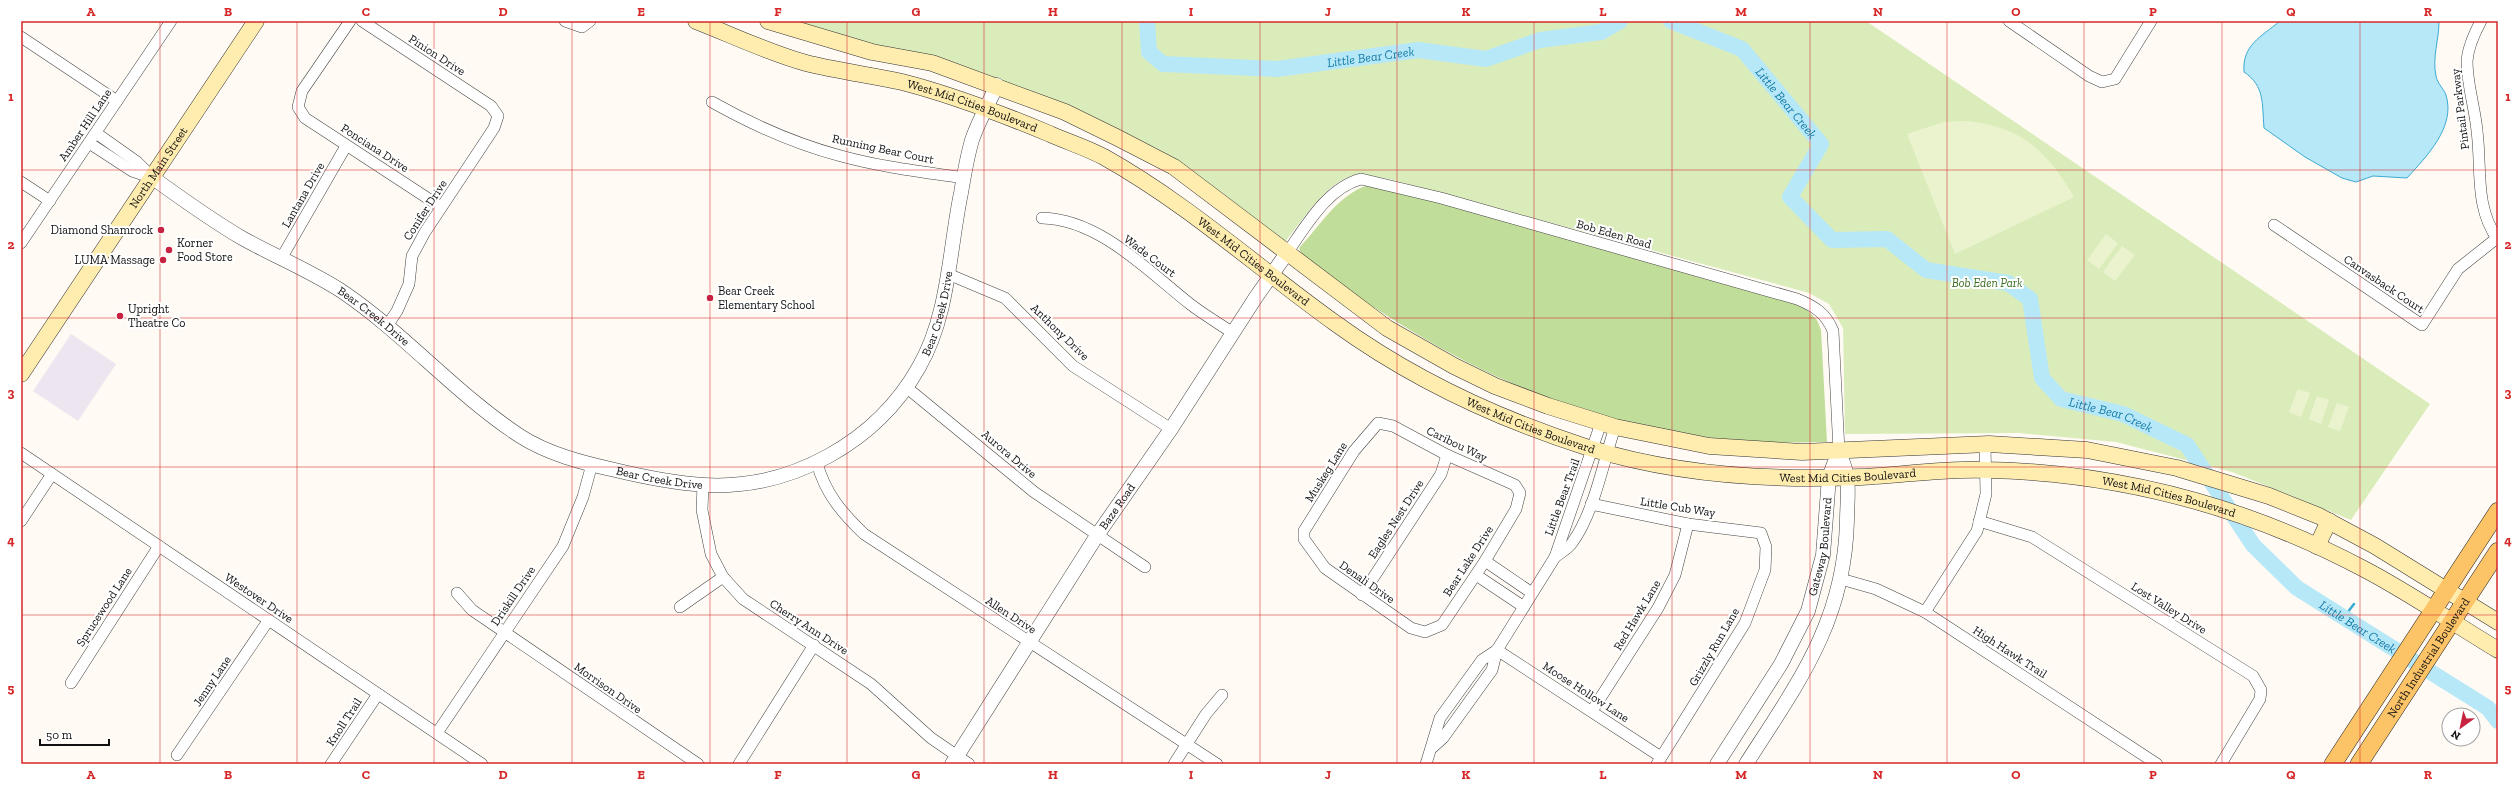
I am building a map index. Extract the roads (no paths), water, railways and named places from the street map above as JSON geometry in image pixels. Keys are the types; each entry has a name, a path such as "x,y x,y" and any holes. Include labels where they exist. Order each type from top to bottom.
{"main road":[{"name":"North Main Street","path":"21,374 153,178 256,21"},
{"name":"West Mid Cities Boulevard","path":"696,21 801,62 901,82 987,108 1101,156 1185,208 1335,324 1399,366 1442,390 1538,432 1600,451 1678,469 1717,473 1847,477 1985,469 2107,480 2150,489 2249,516 2317,546 2369,571 2498,650"},
{"name":"West Mid Cities Boulevard","path":"768,21 872,52 932,63 1065,112 1174,167 1359,309 1431,354 1495,386 1608,425 1709,446 1766,451 1839,451 1985,444 2087,450 2135,458 2222,480 2269,496 2329,521 2376,546 2498,622"},
{"name":"North Industrial Boulevard","path":"2333,764 2498,511"},
{"path":"2317,546 2329,521"},
{"name":"North Industrial Boulevard","path":"2359,764 2400,698 2498,551"}],"street":[{"name":"Amber Hill Lane","path":"21,243 171,21"},
{"name":"Ponciana Drive","path":"350,21 302,91 298,107 305,118 441,207"},
{"name":"Pinion Drive","path":"362,21 491,106 496,113"},
{"path":"565,21 582,27 590,21"},
{"path":"2009,21 2089,76 2102,82 2115,79 2151,21"},
{"name":"Pintail Parkway","path":"2480,21 2469,50 2468,69 2477,130 2479,192 2486,218 2497,239"},
{"path":"21,37 117,101"},
{"name":"Bear Creek Drive","path":"96,133 137,162 153,178 218,224 246,240 282,257 344,293 387,326 474,400 520,436 546,450 629,474 703,485 725,485 757,480 817,463 848,445 872,427 895,402 920,367 932,337 948,274 964,178 973,138 997,86"},
{"name":"Running Bear Court","path":"712,102 743,120 785,138 841,156 964,178"},
{"name":"Conifer Drive","path":"387,326 397,311 409,284 412,256 441,207 494,128 496,113"},
{"name":"Bear Creek Drive","path":"89,143 132,171 153,178"},
{"name":"Lantana Drive","path":"282,257 346,146"},
{"name":"Bob Eden Road","path":"1287,253 1330,196 1348,183 1361,180 1377,182 1441,198 1797,299 1821,311 1828,320 1833,331 1839,451"},
{"path":"21,182 50,201"},
{"name":"Wade Court","path":"1042,218 1075,224 1122,249 1190,304 1233,333"},
{"name":"Canvasback Court","path":"2274,225 2422,325 2458,269 2497,239"},
{"name":"Baze Road","path":"960,761 1030,643 1098,534 1171,429 1287,253"},
{"name":"Anthony Drive","path":"948,274 1005,298 1073,366 1171,429"},
{"name":"Aurora Drive","path":"906,387 1034,492 1145,567"},
{"name":"Caribou Way","path":"1378,423 1393,426 1447,455 1515,485 1520,493"},
{"name":"Muskeg Lane","path":"1304,539 1304,531 1354,451 1378,423"},
{"name":"Little Bear Trail","path":"1433,747 1446,733 1492,670 1497,650 1555,557 1600,451 1608,425"},
{"path":"1926,612 1977,532 1986,494 1985,444"},
{"name":"Little Bear Trail","path":"1555,557 1572,544 1591,504 1600,451"},
{"name":"Gateway Boulevard","path":"1746,764 1804,675 1825,631 1838,596 1846,551 1847,477 1839,451"},
{"name":"Gateway Boulevard","path":"1717,764 1781,664 1808,611 1823,555 1829,477 1839,451"},
{"name":"Westover Drive","path":"21,453 268,621 437,733 479,763"},
{"name":"Eagles Nest Drive","path":"1362,595 1441,474 1447,455"},
{"name":"Allen Drive","path":"817,463 821,479 830,496 843,513 864,534 1217,764"},
{"name":"Driskill Drive","path":"437,733 563,546 583,497 592,464"},
{"path":"21,521 52,474"},
{"name":"Cherry Ann Drive","path":"703,485 702,510 705,529 711,554 722,577 743,599 872,684 931,738 960,761"},
{"name":"Bear Lake Drive","path":"1425,632 1442,625 1476,575 1516,510 1520,493"},
{"name":"Little Cub Way","path":"1591,504 1688,524 1761,533"},
{"name":"Lost Valley Drive","path":"1979,522 2032,537 2253,676 2261,690 2260,700 2221,764"},
{"name":"Red Hawk Lane","path":"1592,711 1658,608 1675,575 1688,524"},
{"name":"Grizzly Run Lane","path":"1659,761 1745,623 1764,570 1766,547 1761,533"},
{"name":"Denali Drive","path":"1304,539 1325,568 1411,628 1425,632"},
{"name":"Sprucewood Lane","path":"71,683 159,546"},
{"path":"1485,561 1532,593"},
{"path":"1476,575 1524,607"},
{"path":"680,607 722,577"},
{"name":"High Hawk Trail","path":"1841,578 1876,588 1926,612 2157,764"},
{"name":"Morrison Drive","path":"457,592 472,610 698,764"},
{"name":"Jenny Lane","path":"177,755 268,621"},
{"path":"739,764 814,645"},
{"name":"Little Bear Trail","path":"1433,747 1435,730 1440,718 1482,660 1497,650"},
{"name":"Moose Hollow Lane","path":"1497,650 1592,711 1659,761"},
{"name":"Knoll Trail","path":"331,764 378,694"},
{"path":"1174,764 1206,714 1222,695"},
{"path":"1426,764 1433,747"}],"water":[{"path":"2280,21 2439,21 2435,69 2438,81 2446,95 2448,107 2447,119 2437,141 2423,161 2407,178 2373,176 2356,182 2342,178 2305,157 2264,128 2261,96 2256,83 2244,72 2244,63 2246,55 2254,42"}],"waterway":[{"name":"Little Bear Creek","path":"1147,21 1149,52 1163,64 1277,69 1418,50 1486,59 1540,40 1601,32 1620,21"},
{"name":"Little Bear Creek","path":"1671,21 1742,49 1821,144 1790,197 1832,240 1887,239 1926,270 2008,283 2030,299 2042,378 2061,399 2123,414 2187,445 2253,545 2297,588 2488,708 2498,721"},
{"path":"2344,617 2354,604"}],"place":[{"name":"Diamond Shamrock","path":"161,230"},
{"name":"Korner Food Store","path":"169,250"},
{"name":"LUMA Massage","path":"163,260"},
{"name":"Bear Creek Elementary School","path":"710,298"},
{"name":"Upright Theatre Co","path":"120,316"}],"park label":[{"name":"Bob Eden Park","path":"1987,283"}]}
